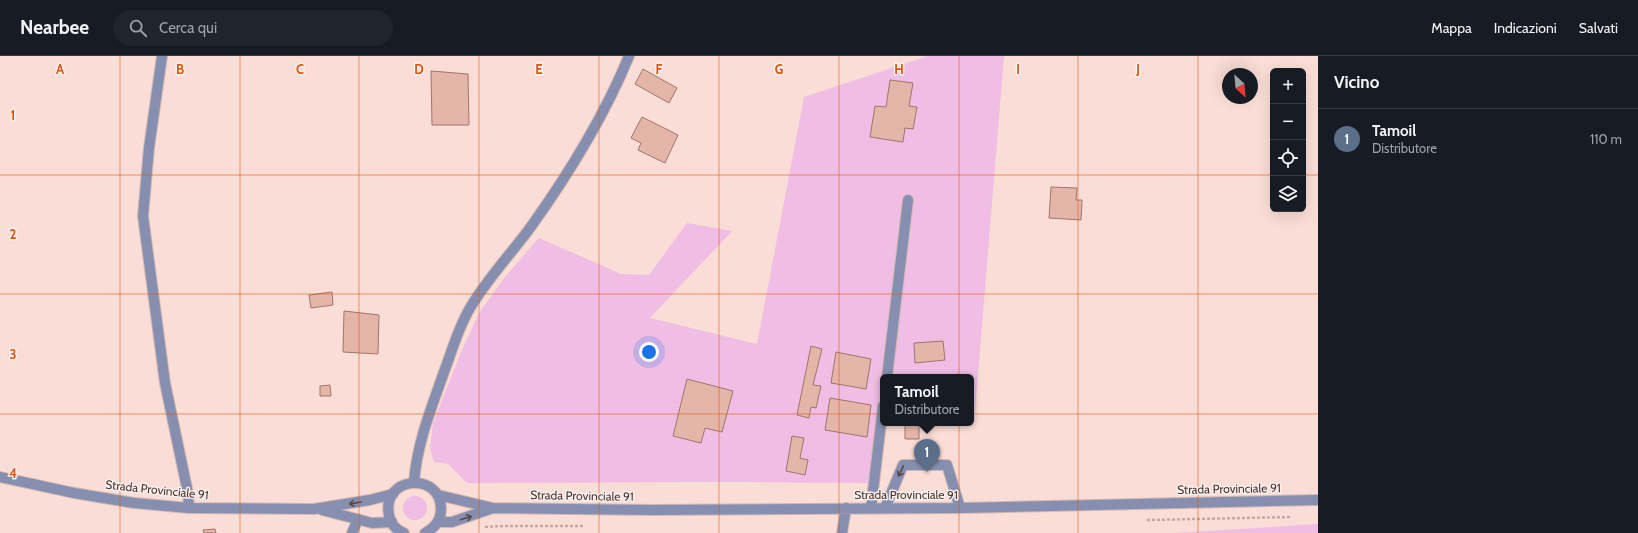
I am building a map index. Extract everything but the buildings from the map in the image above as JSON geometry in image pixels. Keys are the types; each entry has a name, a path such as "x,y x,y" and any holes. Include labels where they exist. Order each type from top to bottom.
{"street":[{"path":"162,56 149,148 143,216 165,383 188,493 189,508"},
{"path":"414,482 416,460 422,437 458,332 469,309 488,280 529,230 555,192 592,130 620,77 629,56"},
{"path":"887,374 908,200"},
{"path":"871,508 881,426"},
{"path":"885,508 903,465 947,465 960,508"},
{"name":"Strada Provinciale 91","path":"0,477 96,497 134,503 189,508 314,508"},
{"path":"397,529 388,510 389,501 398,488 414,482 428,486 438,495 493,508"},
{"path":"314,508 370,500 393,494"},
{"path":"426,533 438,522 441,513 441,504 438,495"},
{"name":"Strada Provinciale 91","path":"493,508 660,510 960,508 1318,500"},
{"path":"314,508 397,529"},
{"path":"438,522 452,522 493,508"},
{"path":"842,533 846,508"},
{"path":"352,533 358,518"}],"shaded area":[{"path":"928,56 1004,56 974,424 974,374 880,374 880,426 887,426 878,483 467,483 448,464 434,462 430,448 433,423 459,357 479,313 505,277 539,238 621,274 649,275 687,223 732,231 650,318 757,344 804,97"},
{"path":"415,496 420,497 426,503 426,513 420,519 415,520 410,519 404,513 403,508 404,503 410,497"},
{"path":"1318,524 1318,533 1175,533"}],"place":[{"name":"Tamoil","path":"927,472"}]}
